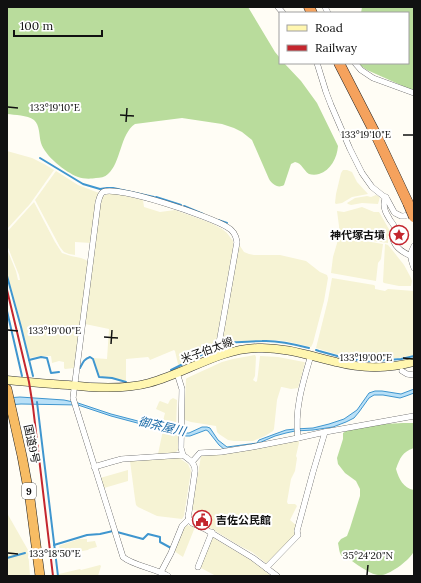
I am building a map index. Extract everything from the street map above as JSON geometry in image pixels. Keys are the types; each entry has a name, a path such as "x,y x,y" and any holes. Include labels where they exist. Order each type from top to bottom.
{"highway":[{"path":"340,64 376,135 414,217"},
{"name":"国道9号","path":"8,392 30,499 40,576"}],"main road":[{"name":"米子伯太線","path":"7,380 74,386 115,388 130,387 153,382 219,355 236,350 260,348 280,348 336,362 364,367 384,367 412,363"}],"street":[{"path":"317,64 331,105 362,173 372,187 386,197 394,212 398,215 404,216 414,212"},
{"path":"356,64 361,70 373,78 414,93"},
{"path":"168,576 161,572 128,561 123,557 73,398 98,203 103,192 112,191 145,197 166,203 218,222 228,227 233,232 237,242 218,349 219,355"},
{"path":"386,197 384,200 384,208 394,227 392,236 394,242 399,249 410,256"},
{"path":"414,246 410,256 414,268"},
{"path":"297,433 299,403 311,355"},
{"path":"412,363 414,372"},
{"path":"402,371 407,374 414,375"},
{"path":"177,373 182,389 181,448 183,454 194,465 195,471 188,516 192,523 212,532 253,558 277,576"},
{"path":"192,462 200,454 229,451 297,433 325,432 414,416"},
{"path":"266,568 298,535 297,531 325,432"},
{"path":"94,467 122,460 183,454"},
{"path":"161,572 172,553 182,526 190,520"},
{"path":"198,567 212,532"}],"shaded area":[{"path":"7,151 32,158 54,170 30,204 7,229"},
{"path":"343,170 352,172 357,182 368,194 352,197 342,203 336,204 336,194"},
{"path":"56,171 78,185 99,193 91,243 75,242 75,255 64,252 60,247 35,200"},
{"path":"113,193 143,200 144,207 160,212 175,210 211,223 227,233 233,241 217,338 204,353 179,365 174,350 150,360 148,357 126,359 126,381 99,376 93,358 107,359 109,329 85,324 100,203 103,196"},
{"path":"376,195 380,197 378,204 362,203 351,205 347,203 355,198 367,196 371,197"},
{"path":"34,202 62,253 81,258 89,263 75,368 65,369 64,362 59,361 52,363 51,356 29,358 7,273 7,249 18,280 20,280 7,245 7,232"},
{"path":"362,207 374,212 379,212 390,231 388,243 339,238 337,211 344,212"},
{"path":"338,240 365,241 383,244 381,259 378,263 376,281 331,273 333,257"},
{"path":"385,244 388,245 404,265 412,281 411,286 399,286 383,282"},
{"path":"238,246 240,246 244,252 249,254 280,255 306,261 320,272 327,275 328,278 324,301 311,347 273,340 238,342 222,340"},
{"path":"332,278 374,285 375,289 385,291 388,289 414,291 414,355 398,358 363,360 316,348"},
{"path":"255,355 255,376 253,380 256,382 260,356 278,357 305,363 298,388 291,389 281,387 277,400 273,431 253,441 234,441 228,440 219,434 216,426 191,422 184,419 187,378 222,362"},
{"path":"173,398 177,400 176,430 162,425 165,413 156,409 160,401 168,404"},
{"path":"163,430 178,434 178,450 175,453 158,454"},
{"path":"299,441 295,471 291,479 287,502 288,504 295,504 297,506 290,520 296,525 296,535 267,564 252,552 209,527 208,513 192,509 201,456 249,450"},
{"path":"179,458 188,464 191,471 184,516 182,519 157,516 138,507 136,505 130,461"},
{"path":"128,470 128,481 104,488 100,478"},
{"path":"7,513 28,550 30,576 7,576"},
{"path":"187,525 195,527 183,557 174,551 183,527"},
{"path":"212,537 254,562 271,576 216,576 201,568 200,566"},
{"path":"79,539 87,539 87,542 95,541 97,547 61,555 59,546"},
{"path":"100,565 98,576 59,576 59,574"}],"green space":[{"path":"7,7 248,7 279,57 279,64 285,64 301,81 317,103 338,146 335,159 327,170 315,175 309,174 295,162 291,164 284,185 277,186 269,179 252,140 234,128 222,124 182,118 135,124 126,134 116,163 107,175 101,178 87,179 73,175 51,158 43,148 38,128 34,120 24,116 7,114"},
{"path":"362,7 414,7 414,91 367,70 359,64 409,64 409,12 361,12"},
{"path":"414,423 414,448 407,451 402,456 396,469 404,485 414,490 415,549 409,558 400,566 386,574 379,575 371,573 341,555 338,543 341,539 347,536 360,496 360,489 356,481 345,473 338,464 337,458 343,439 343,433 348,430 384,424"}],"water":[{"path":"414,389 414,393 400,398 374,395 369,398 354,418 333,427 295,431 275,436 259,443 225,450 206,430 186,436 111,416 78,405 7,405 7,398 20,397 64,400 184,433 189,433 202,427 207,427 210,428 218,440 227,447 257,443 259,440 286,430 313,428 344,419 357,410 369,393 375,391 401,394"}],"waterway":[{"path":"40,158 83,184 100,189 113,188 154,197"},
{"path":"156,197 181,205"},
{"path":"184,206 203,214"},
{"path":"218,220 227,223"},
{"path":"7,276 33,376"},
{"path":"7,311 22,376"},
{"path":"171,370 205,353 217,341"},
{"path":"222,341 274,341 309,348"},
{"path":"316,350 363,361 401,359 414,356"},
{"path":"29,360 41,357 47,358 51,373 59,372"},
{"path":"80,368 84,361 90,357 93,359 99,377 112,378 126,382"},
{"path":"37,402 58,576"},
{"path":"54,545 87,535 113,531"},
{"path":"117,532 143,539 148,534 160,537 160,542 171,548"},
{"path":"7,558 25,553"}],"railway":[{"path":"7,290 29,382 53,576"}],"place":[{"name":"神代塚古墳","path":"399,235"},
{"name":"吉佐公民館","path":"202,520"}],"water label":[{"name":"御茶屋川","path":"162,426"}]}
